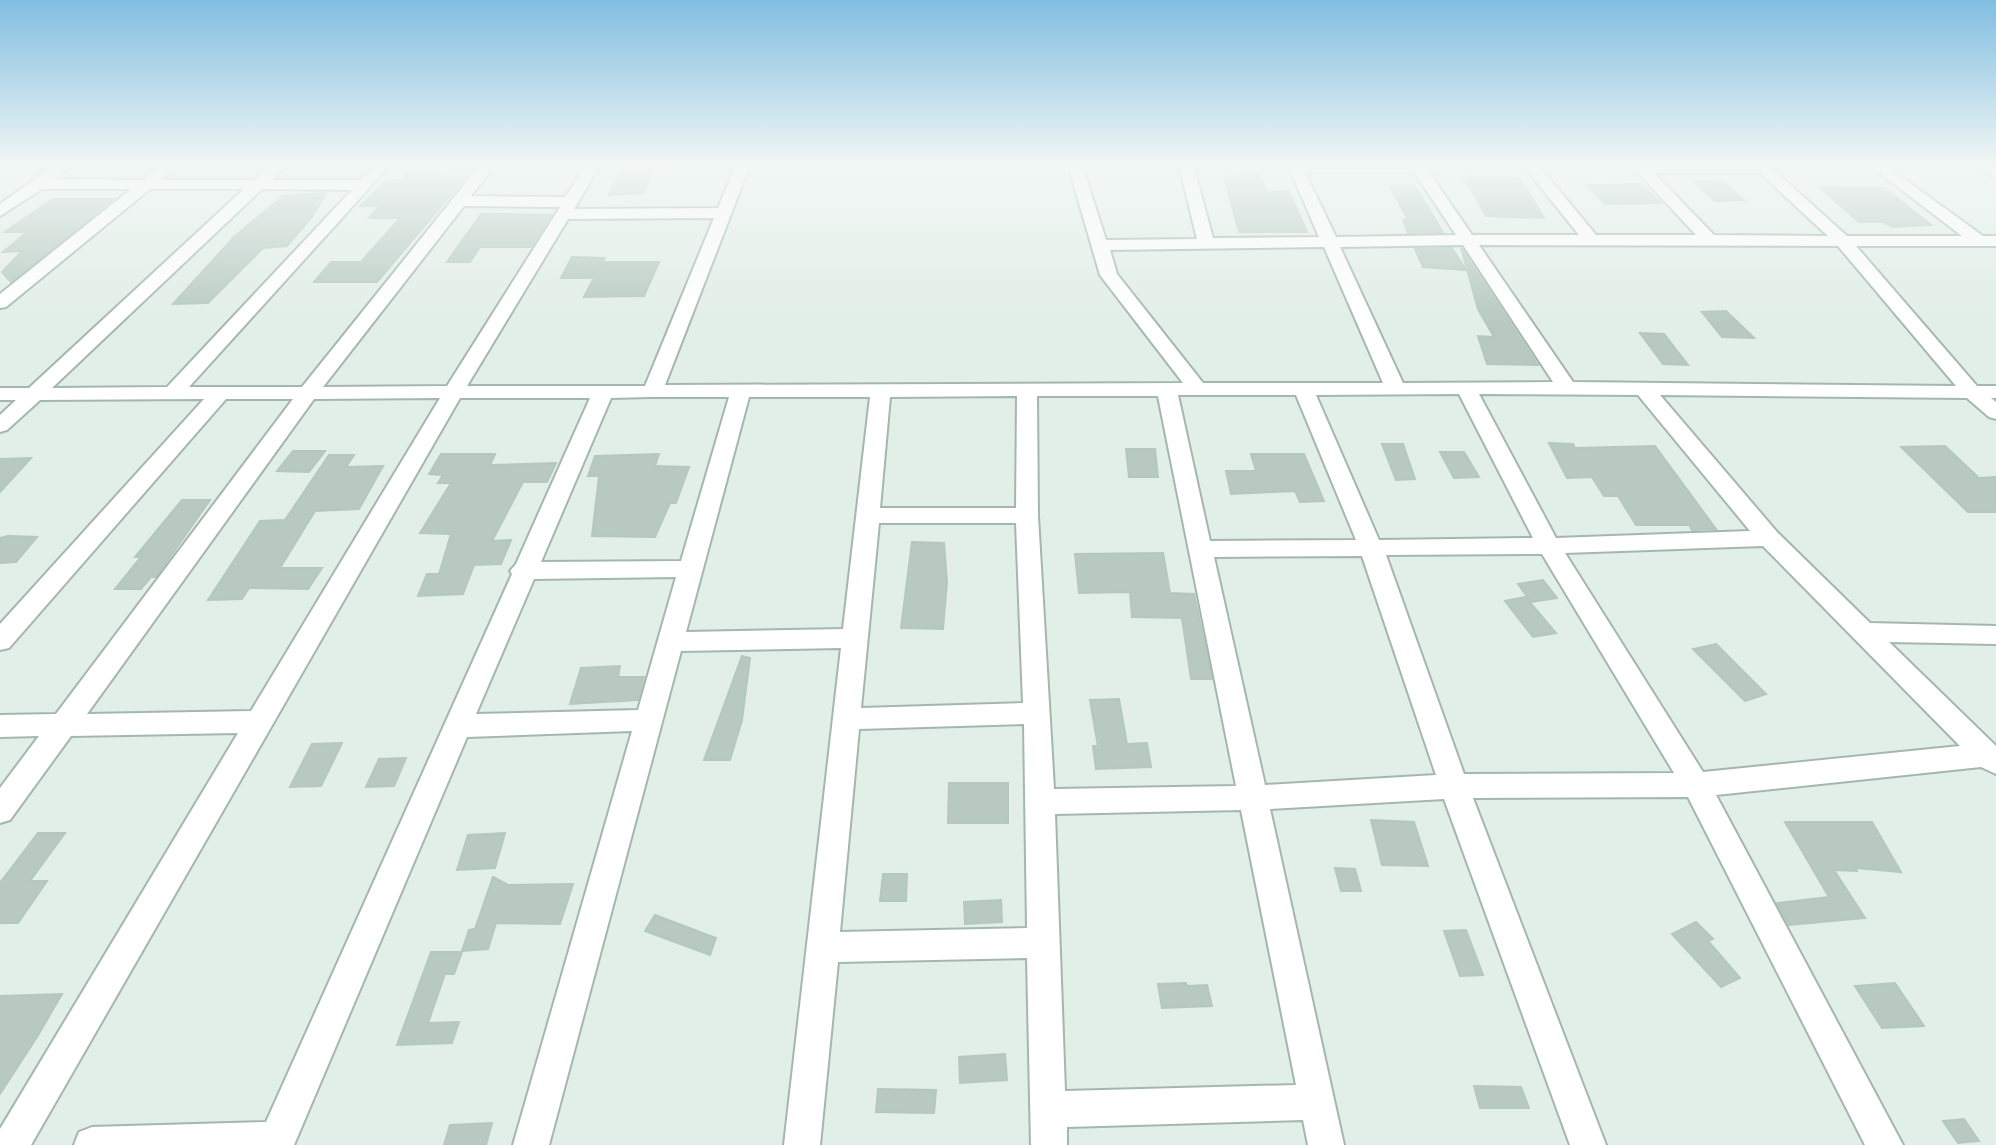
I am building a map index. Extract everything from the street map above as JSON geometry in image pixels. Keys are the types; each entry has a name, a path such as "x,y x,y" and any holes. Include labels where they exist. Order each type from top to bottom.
{"street":[{"path":"0,303 104,218"},
{"path":"0,426 221,218"},
{"path":"172,394 333,218"},
{"path":"0,811 308,393 445,218"},
{"path":"11,1145 453,393 561,218"},
{"path":"652,392 721,218"},
{"path":"1092,218 1109,275 1199,391"},
{"path":"1200,218 1206,243"},
{"path":"1319,218 1396,389"},
{"path":"1454,218 1567,388"},
{"path":"1573,218 1591,240"},
{"path":"1689,218 1709,240"},
{"path":"1818,218 1842,240 1972,392 1996,413"},
{"path":"1954,218 1987,241"},
{"path":"1100,245 1469,240 1987,241"},
{"path":"0,394 1567,388 1996,392"},
{"path":"1466,389 1549,546 1696,785 1885,1145"},
{"path":"1644,389 1769,538 1992,760"},
{"path":"1167,390 1250,798 1326,1145"},
{"path":"1304,390 1371,547 1454,786 1588,1145"},
{"path":"802,1145 881,391"},
{"path":"1027,391 1027,516 1037,713 1049,1145"},
{"path":"92,1145 276,1142 522,571 603,392"},
{"path":"531,1145 740,392"},
{"path":"0,641 221,393"},
{"path":"870,515 1027,516"},
{"path":"1201,549 1549,546 1769,538"},
{"path":"522,571 691,569"},
{"path":"1864,632 1996,635"},
{"path":"671,642 857,638"},
{"path":"849,719 1037,713"},
{"path":"456,726 650,720"},
{"path":"0,726 259,722"},
{"path":"1039,802 1250,798 1454,786 1696,785 1992,760"},
{"path":"824,947 1044,943"},
{"path":"1048,1109 1317,1102"}],"building":[{"path":"25,218 89,218 11,282 2,272 22,251 3,252 27,232 5,232"},
{"path":"256,218 311,218 287,246 263,248 208,303 173,304 234,237"},
{"path":"400,218 431,218 377,282 314,282 331,262 361,262"},
{"path":"478,218 549,218 531,247 480,247 470,262 447,262"},
{"path":"1235,218 1301,218 1307,232 1239,232"},
{"path":"1435,218 1443,232 1408,233 1403,220"},
{"path":"1855,218 1923,218 1931,225 1892,227 1883,222 1859,222"},
{"path":"1452,248 1466,270 1423,267 1415,249"},
{"path":"1461,248 1538,365 1487,364 1478,336 1494,337 1478,309"},
{"path":"572,257 605,258 591,278 561,278"},
{"path":"602,262 659,262 644,296 584,297"},
{"path":"1726,311 1754,338 1722,337 1702,312"},
{"path":"1640,333 1664,334 1688,365 1663,364"},
{"path":"1549,443 1573,444 1575,448 1655,446 1716,529 1692,530 1689,525 1636,525 1618,496 1604,496 1592,477 1567,478"},
{"path":"1382,444 1403,444 1415,479 1396,480"},
{"path":"1945,446 1979,478 1996,477 1996,512 1968,512 1901,447"},
{"path":"1126,449 1155,449 1158,477 1129,477"},
{"path":"293,451 325,451 309,472 277,471"},
{"path":"1440,452 1464,452 1479,477 1454,478"},
{"path":"441,454 495,454 490,465 556,463 547,482 523,482 492,541 511,540 501,564 474,565 463,594 418,596 427,574 439,574 451,534 420,533 451,483 438,483 443,475 429,474"},
{"path":"659,454 655,466 689,467 676,503 670,503 655,537 592,536 599,476 588,476 595,456"},
{"path":"1251,454 1304,454 1324,501 1300,502 1295,491 1231,494 1226,471 1256,471"},
{"path":"329,455 354,455 346,467 383,466 359,509 315,511 280,568 322,568 308,589 249,588 242,599 208,600 260,521 285,520"},
{"path":"31,458 0,492 0,459"},
{"path":"182,500 210,500 156,577 151,577 141,589 115,589 141,557 135,557"},
{"path":"37,537 16,562 0,563 0,538"},
{"path":"912,542 944,543 947,582 943,629 901,628"},
{"path":"1163,553 1170,593 1194,594 1212,679 1191,679 1182,618 1132,617 1130,592 1079,593 1075,554"},
{"path":"1543,580 1557,598 1531,602 1518,584"},
{"path":"1525,597 1556,633 1533,637 1505,601"},
{"path":"1716,644 1766,694 1745,701 1693,649"},
{"path":"742,656 750,658 742,720 730,760 704,760"},
{"path":"620,666 618,677 644,677 638,700 570,704 581,668"},
{"path":"1119,699 1127,744 1147,743 1151,767 1096,769 1093,746 1098,746 1090,700"},
{"path":"342,743 321,786 290,787 312,744"},
{"path":"406,758 394,786 366,787 379,759"},
{"path":"949,783 1008,783 1008,823 948,823"},
{"path":"1371,820 1414,822 1428,866 1382,865"},
{"path":"1785,822 1872,822 1901,872 1856,868 1857,871 1834,870 1865,918 1789,925 1777,903 1829,897"},
{"path":"38,833 65,833 30,881 47,881 18,923 0,923 0,883"},
{"path":"505,833 495,868 457,870 468,835"},
{"path":"1335,868 1355,869 1361,891 1341,891"},
{"path":"883,874 907,874 906,901 880,901"},
{"path":"493,877 508,885 573,884 560,924 496,923 488,949 462,951 469,930 475,929"},
{"path":"1001,900 1002,922 965,924 964,902"},
{"path":"655,915 716,938 710,955 645,931"},
{"path":"1696,922 1713,939 1708,941 1740,978 1721,987 1672,934"},
{"path":"1466,930 1483,975 1460,976 1444,931"},
{"path":"431,952 462,952 454,974 445,974 428,1023 459,1022 452,1043 397,1045"},
{"path":"1186,983 1187,986 1207,985 1212,1006 1162,1008 1158,984"},
{"path":"1895,983 1924,1026 1882,1028 1855,986"},
{"path":"62,994 37,1037 0,1094 0,996"},
{"path":"1005,1054 1007,1080 960,1083 959,1057"},
{"path":"1474,1086 1521,1087 1529,1108 1480,1108"},
{"path":"878,1089 936,1090 934,1113 876,1112"},
{"path":"1964,1119 1979,1141 1958,1143 1943,1121"},
{"path":"492,1123 486,1145 444,1145 450,1125"}]}
